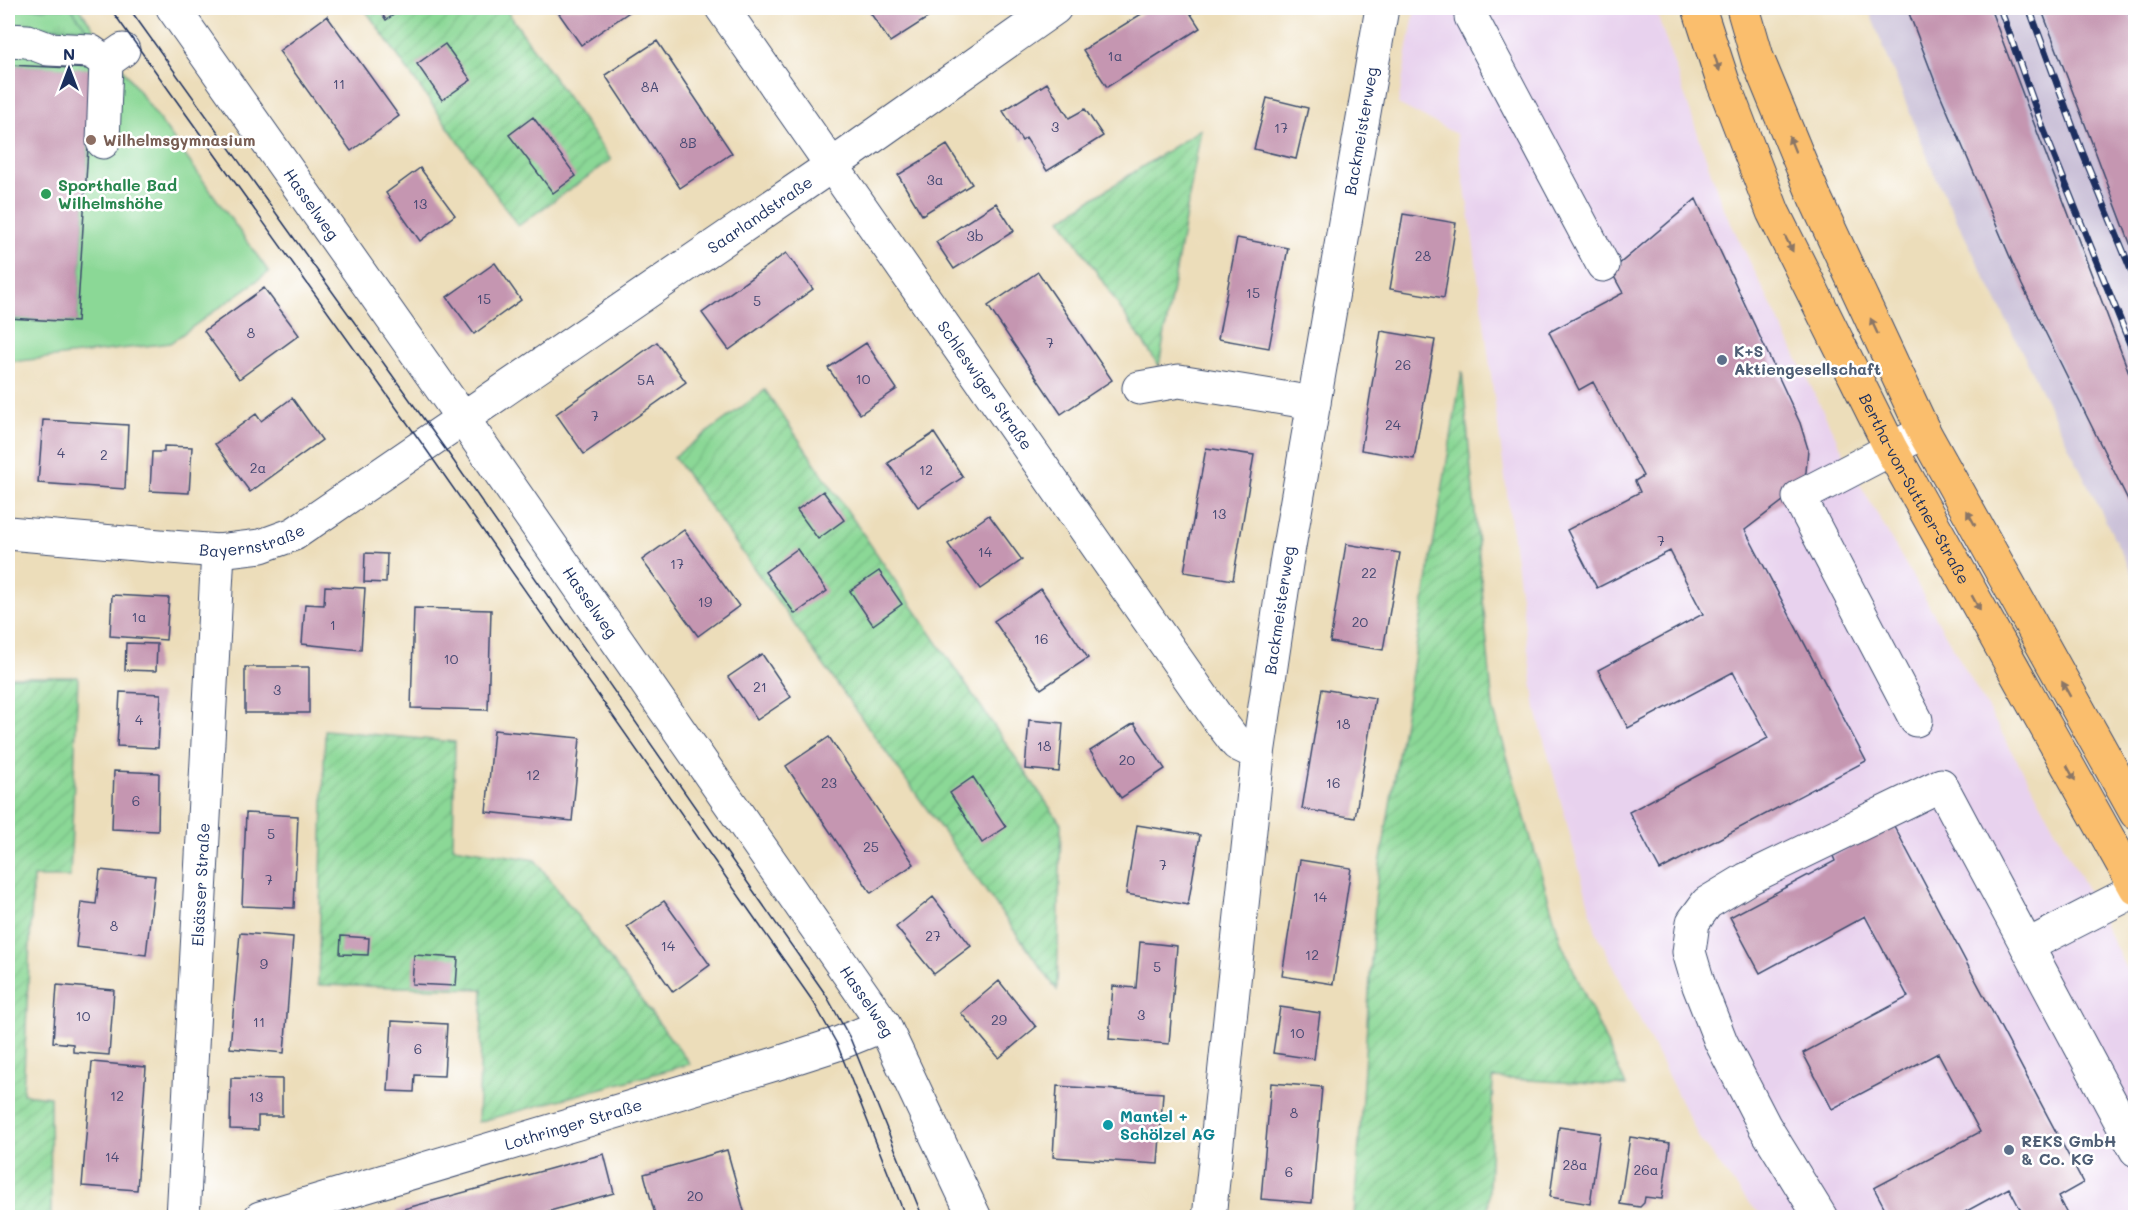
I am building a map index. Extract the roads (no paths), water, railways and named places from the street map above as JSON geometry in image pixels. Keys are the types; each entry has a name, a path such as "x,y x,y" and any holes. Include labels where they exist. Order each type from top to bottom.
{"main road":[{"name":"Bertha-von-Suttner-Straße","path":"1699,8 1723,82 1773,212 1891,449 2136,889"},
{"name":"Bertha-von-Suttner-Straße","path":"1743,8 1758,60 1815,198 1924,432 2136,813"}],"street":[{"name":"Hasselweg","path":"173,8 463,419 884,1025 975,1218"},
{"name":"Schleswiger Straße","path":"722,8 1218,719 1238,744 1258,754"},
{"name":"Saarlandstraße","path":"463,419 831,166 1055,8"},
{"name":"Backmeisterweg","path":"1209,1218 1258,754 1286,564 1382,8"},
{"path":"1471,8 1471,17 1603,265"},
{"path":"8,40 27,41 48,49 90,51 115,56 103,142"},
{"path":"1139,388 1179,381 1314,403"},
{"name":"Bayernstraße","path":"8,533 218,551 261,546 294,534 463,419"},
{"path":"1916,720 1799,497 1924,432"},
{"name":"Elsässer Straße","path":"183,1218 218,551"},
{"path":"1821,1218 1766,1127 1721,1042 1699,986 1689,952 1693,922 1707,903 1748,879 1941,784 2136,1150"},
{"path":"2027,946 2136,889"},
{"name":"Lothringer Straße","path":"260,1218 776,1064 837,1044 884,1025"}],"tram line":[{"path":"110,8 423,445 814,1003 837,1044 906,1218"},
{"path":"129,8 448,453 826,995 850,1038 923,1218"}],"railway":[{"path":"2000,8 2043,128 2136,359"},
{"path":"2029,8 2081,149 2136,282"}],"place":[{"name":"Wilhelmsgymnasium","path":"91,140"},
{"name":"Sporthalle Bad Wilhelmshöhe","path":"46,194"},
{"name":"K+S Aktiengesellschaft","path":"1722,360"},
{"name":"Mantel + Schölzel AG","path":"1108,1125"},
{"name":"REKS GmbH & Co. KG","path":"2009,1150"}]}
